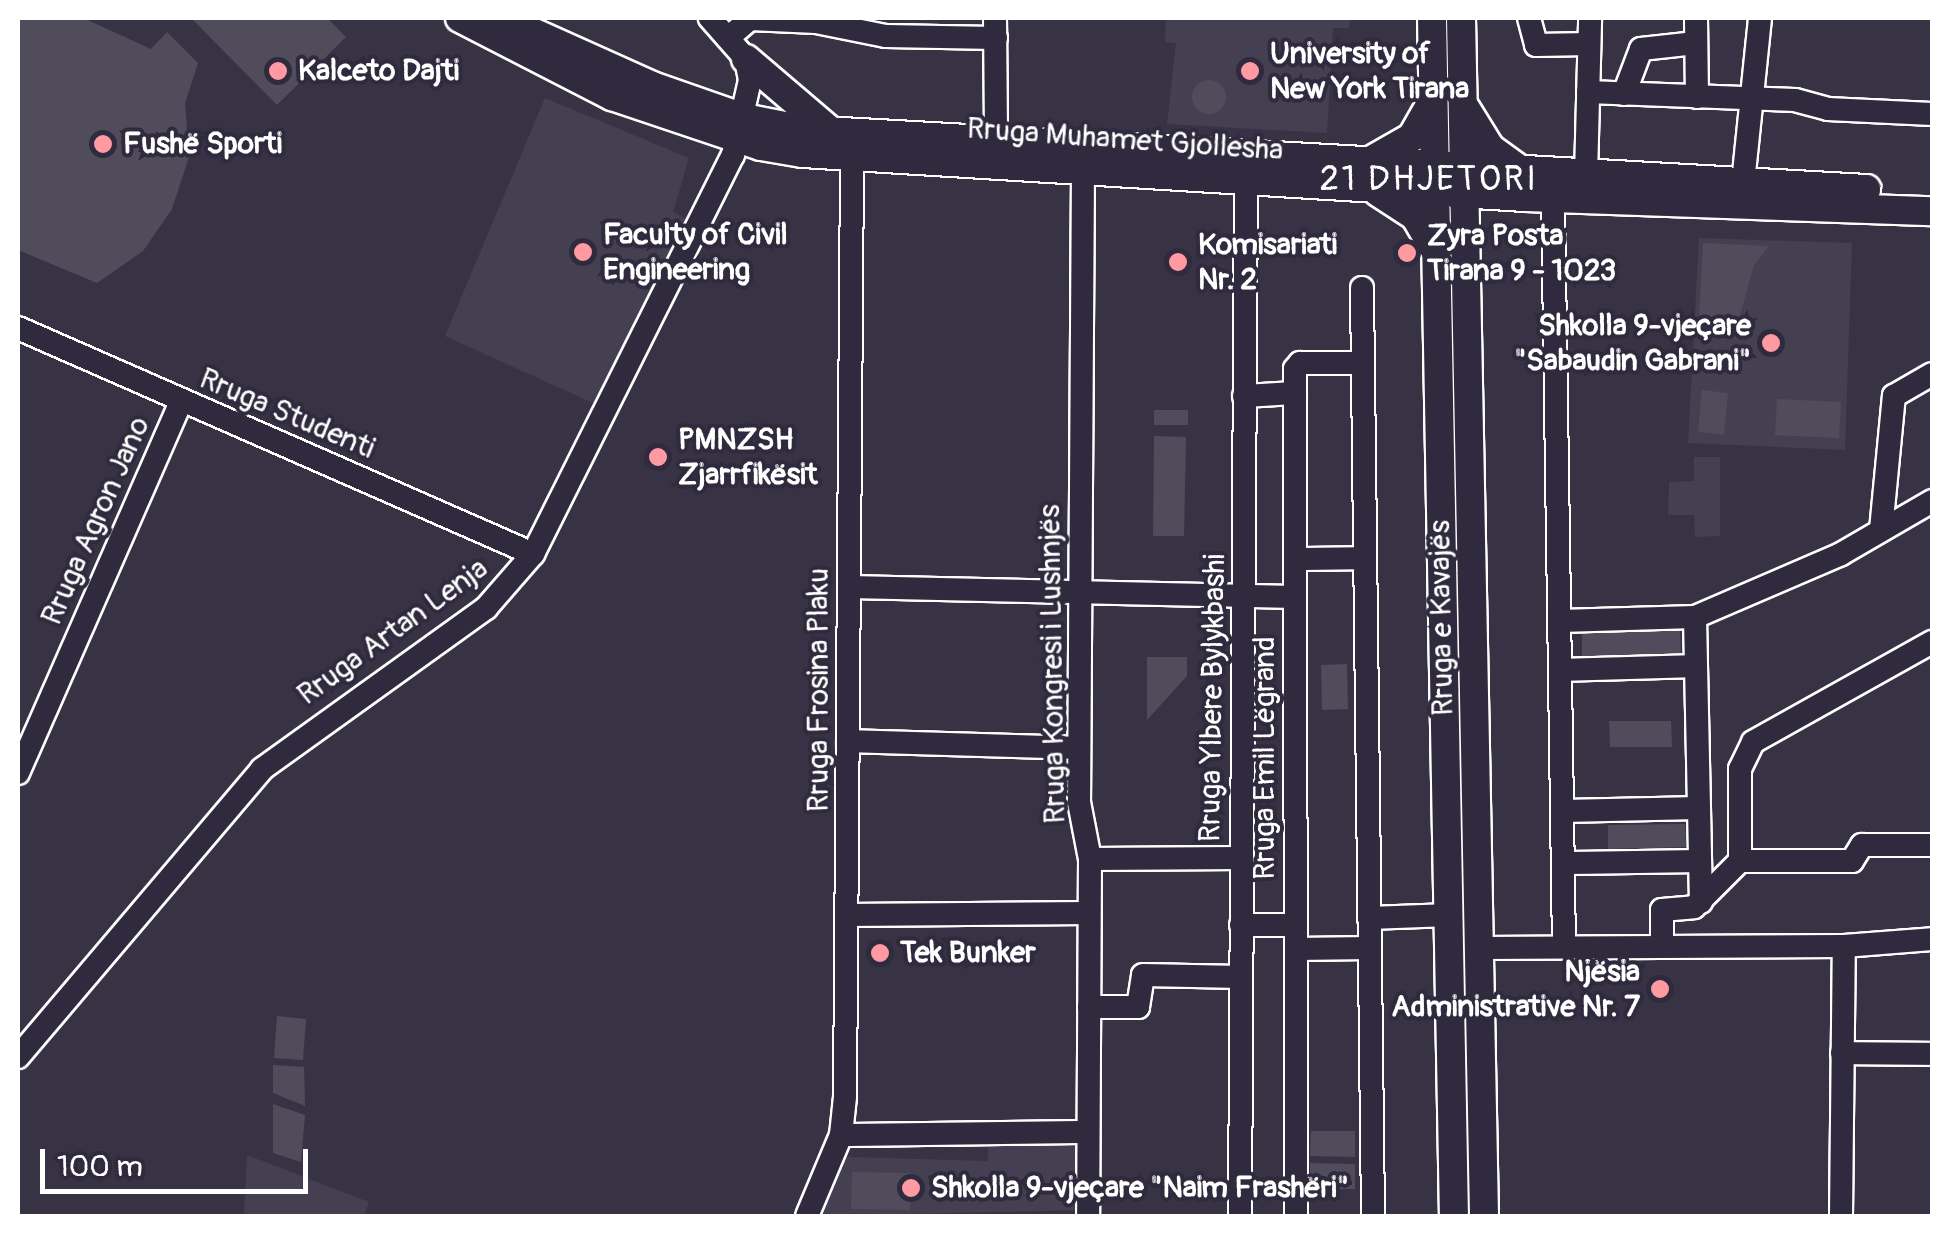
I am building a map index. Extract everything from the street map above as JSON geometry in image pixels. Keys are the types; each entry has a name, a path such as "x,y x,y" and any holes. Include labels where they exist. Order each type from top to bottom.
{"main road":[{"name":"Rruga Muhamet Gjollesha","path":"460,18 562,75 741,128 996,142 1535,189 1932,211"},
{"name":"Rruga Muhamet Gjollesha","path":"501,18 741,128 780,150 1246,180 1368,175"},
{"name":"Rruga e Kavajës","path":"1432,18 1454,1216"},
{"name":"Rruga e Kavajës","path":"1461,18 1482,948 1484,1216"},
{"path":"737,48 834,133"},
{"path":"1434,96 1412,136 1368,175 1415,216 1438,256"},
{"path":"1463,103 1490,148 1535,189 1487,220 1467,254"},
{"name":"Rruga Muhamet Gjollesha","path":"1535,189 1586,176 1932,192"}],"street":[{"path":"710,18 737,48"},
{"path":"1529,18 1536,45 1589,44"},
{"path":"1586,176 1590,18"},
{"path":"1696,18 1697,97"},
{"path":"1742,183 1760,18"},
{"path":"741,128 737,48 750,19 816,22 886,36 996,28 996,142"},
{"path":"1624,94 1641,49 1696,43"},
{"path":"1588,92 1932,114"},
{"name":"Rruga Artan Lenja","path":"18,1057 262,769 486,608 533,554 741,128"},
{"name":"Rruga Frosina Plaku","path":"807,1216 840,1134 850,588 852,156"},
{"name":"Rruga Kongresi i Lushnjës","path":"1082,170 1079,802 1090,859 1088,1216"},
{"name":"Rruga Ylbere Bylykbashi","path":"1240,1216 1246,180"},
{"path":"1535,189 1560,621 1564,946"},
{"path":"1362,288 1373,1216"},
{"name":"Rruga Studenti","path":"18,328 533,554"},
{"path":"1244,396 1296,393 1300,364 1362,363"},
{"path":"1881,530 1894,396 1932,374"},
{"name":"Rruga Emil Lëgrand","path":"1296,393 1296,1216"},
{"name":"Rruga Agron Jano","path":"18,773 181,402"},
{"path":"1560,621 1694,617 1881,530 1932,501"},
{"path":"1296,559 1364,558"},
{"path":"850,588 1295,597"},
{"path":"1694,617 1701,902"},
{"path":"1740,862 1740,768 1753,742 1932,642"},
{"path":"1561,670 1696,666"},
{"path":"848,741 1079,748"},
{"path":"1563,811 1698,808"},
{"path":"1662,945 1662,910 1701,902 1728,866 1740,862 1852,861 1862,845 1932,844"},
{"path":"1090,859 1241,858"},
{"path":"1564,863 1700,861"},
{"path":"846,914 1090,914"},
{"path":"1370,918 1450,915"},
{"path":"1241,925 1296,924"},
{"path":"1482,948 1844,946 1932,939"},
{"path":"1841,1216 1844,946"},
{"path":"1296,949 1370,948"},
{"path":"1089,1007 1138,1007 1144,974 1240,978"},
{"path":"1842,1053 1932,1054"},
{"path":"840,1134 1088,1132"}],"shaded area":[{"name":"Fushë Sporti","path":"18,18 83,18 151,49 167,32 198,63 185,103 189,157 172,209 143,251 97,283 18,250"},
{"name":"Kalceto Dajti","path":"191,18 327,18 346,37 277,105"},
{"name":"University of New York Tirana","path":"1166,18 1350,18 1349,28 1333,28 1327,133 1167,124 1176,43 1165,42"},
{"path":"1209,80 1221,85 1226,97 1221,109 1209,114 1197,109 1192,97 1197,85"},
{"name":"Faculty of Civil Engineering","path":"545,98 689,158 673,212 699,226 606,409 445,336"},
{"name":"Shkolla 9-vjeçare \"Sabaudin Gabrani\"","path":"1699,238 1852,243 1845,450 1688,443"},
{"path":"1703,243 1769,246 1754,265 1738,323 1699,319"},
{"path":"1702,390 1728,393 1724,435 1698,432"},
{"path":"1777,399 1841,402 1839,438 1775,435"},
{"path":"1154,410 1188,410 1188,425 1154,425"},
{"path":"1154,436 1186,437 1184,536 1153,536"},
{"path":"1694,457 1720,457 1720,536 1695,537 1694,515 1668,515 1669,482 1694,481"},
{"path":"1680,629 1681,655 1582,657 1582,631"},
{"path":"1147,657 1187,657 1187,676 1147,720"},
{"path":"1347,664 1348,709 1322,710 1321,665"},
{"path":"1609,721 1671,721 1672,747 1610,747"},
{"path":"1685,824 1686,847 1608,849 1608,825"},
{"path":"277,1016 306,1019 303,1060 274,1058"},
{"path":"273,1065 304,1067 305,1106 273,1093"},
{"path":"273,1104 305,1115 301,1162 273,1153"},
{"path":"1311,1131 1355,1131 1355,1157 1310,1156"},
{"path":"988,1142 1079,1142 1079,1210 822,1216 847,1157 988,1161"},
{"path":"247,1155 369,1202 364,1216 244,1216"},
{"path":"1310,1163 1355,1164 1355,1189 1310,1189"},
{"path":"852,1172 911,1173 910,1210 851,1209"}],"place":[{"name":"Kalceto Dajti","path":"278,71"},
{"name":"University of New York Tirana","path":"1250,71"},
{"name":"Fushë Sporti","path":"103,144"},
{"name":"Faculty of Civil Engineering","path":"583,252"},
{"name":"Zyra Posta Tirana 9 - 1023","path":"1407,253"},
{"name":"Komisariati Nr. 2","path":"1178,262"},
{"name":"Shkolla 9-vjeçare \"Sabaudin Gabrani\"","path":"1771,343"},
{"name":"PMNZSH Zjarrfikësit","path":"658,457"},
{"name":"Tek Bunker","path":"880,953"},
{"name":"Njësia Administrative Nr. 7","path":"1660,989"},
{"name":"Shkolla 9-vjeçare \"Naim Frashëri\"","path":"911,1188"}],"district":[{"name":"21 DHJETORI","path":"1429,179"}]}
